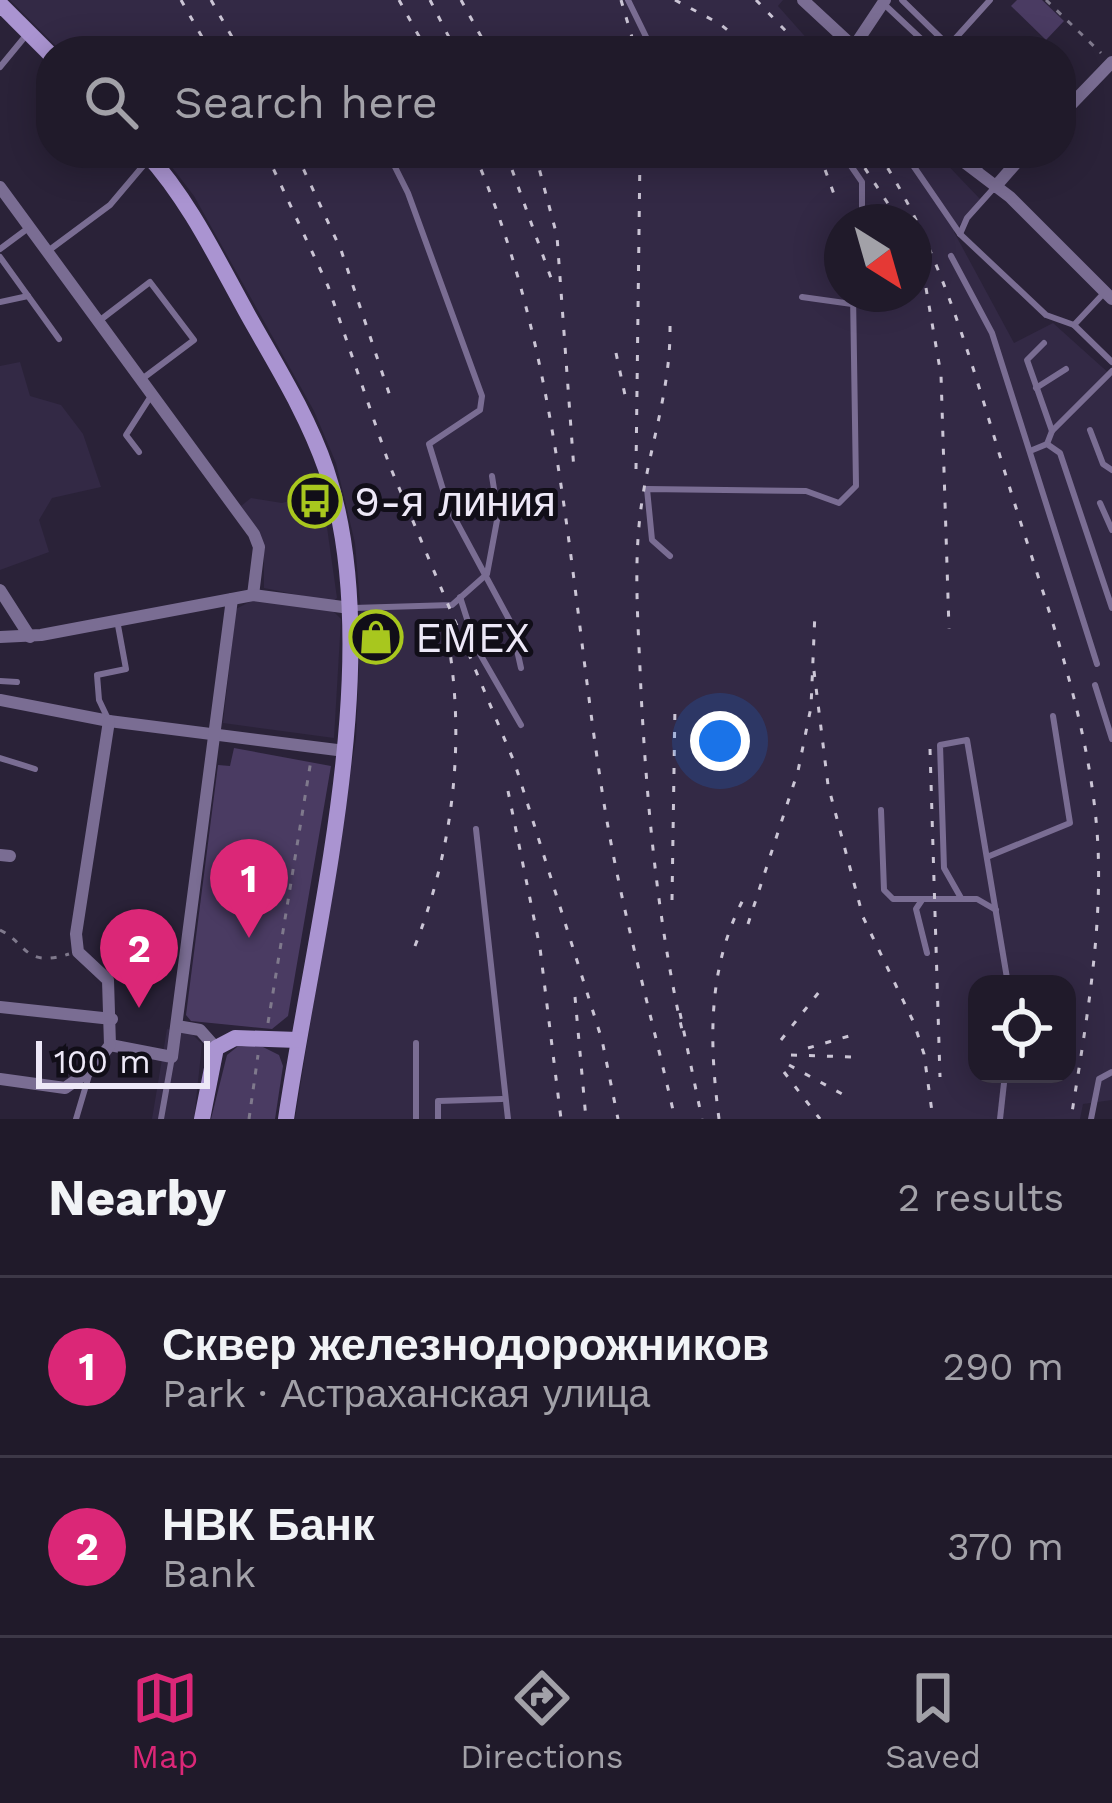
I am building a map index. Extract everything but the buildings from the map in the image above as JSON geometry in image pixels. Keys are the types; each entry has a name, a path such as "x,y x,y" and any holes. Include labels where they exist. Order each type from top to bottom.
{"main road":[{"path":"0,4 36,40"},
{"path":"157,168 196,223 304,416 333,495 350,608 344,752 286,1119"},
{"path":"202,1119 216,1048 236,1038 298,1040"}],"street":[{"path":"803,0 840,36"},
{"path":"861,36 884,1"},
{"path":"1076,100 1112,62"},
{"path":"968,168 995,187 1108,296"},
{"path":"995,187 1012,168"},
{"path":"0,187 254,534 259,548 253,595"},
{"path":"0,590 30,637"},
{"path":"0,638 30,637 253,595 350,608"},
{"path":"110,1045 172,1057 232,599"},
{"path":"0,700 109,721 344,752"},
{"path":"0,1078 65,1088 92,1069 110,1045 108,980 77,952 109,721"},
{"path":"0,1007 112,1019"},
{"path":"177,1026 200,1030 216,1048"}],"lane":[{"path":"628,0 646,36"},
{"path":"902,0 935,36"},
{"path":"957,36 990,0"},
{"path":"884,1 919,36"},
{"path":"0,67 28,32"},
{"path":"47,251 110,205 138,168"},
{"path":"396,168 482,396 479,410 429,444 448,506 511,622 521,668"},
{"path":"852,168 862,182 862,204"},
{"path":"915,168 960,235 1046,315 1074,325 1112,367 1052,431 1047,444 1030,451"},
{"path":"974,174 979,168"},
{"path":"960,235 967,218 995,187"},
{"path":"30,227 0,253 59,339"},
{"path":"951,256 992,333 1097,664"},
{"path":"99,321 150,283 194,340 142,379"},
{"path":"0,302 28,296"},
{"path":"1074,325 1108,296"},
{"path":"802,297 824,300"},
{"path":"670,556 652,540 647,489 806,491 839,503 856,486 852,312"},
{"path":"1043,343 1027,360 1052,431"},
{"path":"1036,388 1066,369"},
{"path":"139,452 126,435 153,393"},
{"path":"1090,430 1102,464 1112,470"},
{"path":"1047,444 1060,453 1066,467 1112,608"},
{"path":"350,608 452,605 487,574 498,515 491,476"},
{"path":"1100,503 1112,530"},
{"path":"460,597 476,647 521,725"},
{"path":"109,721 99,700 97,675 126,669 117,619"},
{"path":"0,681 17,682"},
{"path":"1095,685 1112,739"},
{"path":"986,857 1070,823 1053,716"},
{"path":"961,898 944,868 940,745 967,740 1007,975"},
{"path":"0,758 35,769"},
{"path":"880,810 884,890 893,899 961,898 996,910"},
{"path":"476,829 502,1100 508,1119"},
{"path":"922,900 916,909 927,953"},
{"path":"416,1043 416,1119"},
{"path":"161,1119 172,1057"},
{"path":"76,1119 92,1069"},
{"path":"1091,1119 1099,1079 1112,1072"},
{"path":"1000,1119 1004,1083"},
{"path":"439,1119 438,1101 502,1100"}],"path":[{"path":"1046,0 1112,62"},
{"path":"1054,7 1060,0"},
{"path":"249,1119 313,746"},
{"path":"0,930 22,953 53,959 77,952"}],"shaded area":[{"path":"10,0 783,0 778,6 805,36 46,36"},
{"path":"1017,0 1042,0 1064,21 1050,36 1042,36 1011,6"},
{"path":"173,168 950,168 980,199 954,232 1014,343 1053,323 1112,376 1112,1100 1083,1104 1080,1119 295,1119 356,738 361,614 355,543 336,463 314,411 194,196"},
{"path":"20,362 30,396 61,405 83,434 101,487 52,498 39,520 49,552 0,570 0,366"},
{"path":"322,492 337,598 332,602 264,588 264,547 241,506 251,498 282,503"},
{"path":"253,600 332,610 341,619 334,738 223,723 236,609"},
{"path":"234,748 331,766 288,1016 272,1029 191,1021 186,1015 218,765 230,766"},
{"path":"167,1029 192,1034 202,1044 194,1119 152,1119"},
{"path":"259,1045 279,1055 283,1066 275,1119 211,1119 227,1055 237,1047"}],"railway":[{"path":"181,0 201,36"},
{"path":"211,0 231,36"},
{"path":"399,0 419,36"},
{"path":"430,0 448,36"},
{"path":"461,0 481,36"},
{"path":"621,0 632,36"},
{"path":"675,0 735,36"},
{"path":"756,0 791,36"},
{"path":"273,168 328,286 389,464 515,764 602,1040 618,1119"},
{"path":"303,168 341,250 392,402"},
{"path":"480,168 503,230 545,389 610,838 675,1119"},
{"path":"511,168 551,278"},
{"path":"539,168 557,236 574,470"},
{"path":"636,469 640,168"},
{"path":"824,168 835,197"},
{"path":"865,168 888,204"},
{"path":"887,168 922,232 956,318 1053,623 1087,757 1098,847 1097,915 1071,1119"},
{"path":"930,312 941,375 949,629"},
{"path":"670,326 666,377 642,500 637,588 650,819 682,1030"},
{"path":"616,353 625,395"},
{"path":"748,924 798,771 811,707 815,612"},
{"path":"415,946 440,866 454,784 455,701 444,618"},
{"path":"814,671 828,785 863,917 914,1023 924,1054 933,1119"},
{"path":"672,900 675,705"},
{"path":"930,749 940,1077"},
{"path":"508,791 540,948 561,1119"},
{"path":"719,1119 713,1033 717,977 745,896"},
{"path":"781,1040 819,992"},
{"path":"575,997 586,1119"},
{"path":"680,1013 702,1119"},
{"path":"808,1048 849,1036"},
{"path":"791,1055 853,1057"},
{"path":"789,1065 844,1095"},
{"path":"784,1072 820,1119"}],"place":[{"name":"9-я линия","path":"315,501"},
{"name":"EMEX","path":"376,637"},
{"name":"Сквер железнодорожников","path":"249,938"},
{"name":"НВК Банк","path":"139,1008"}]}
